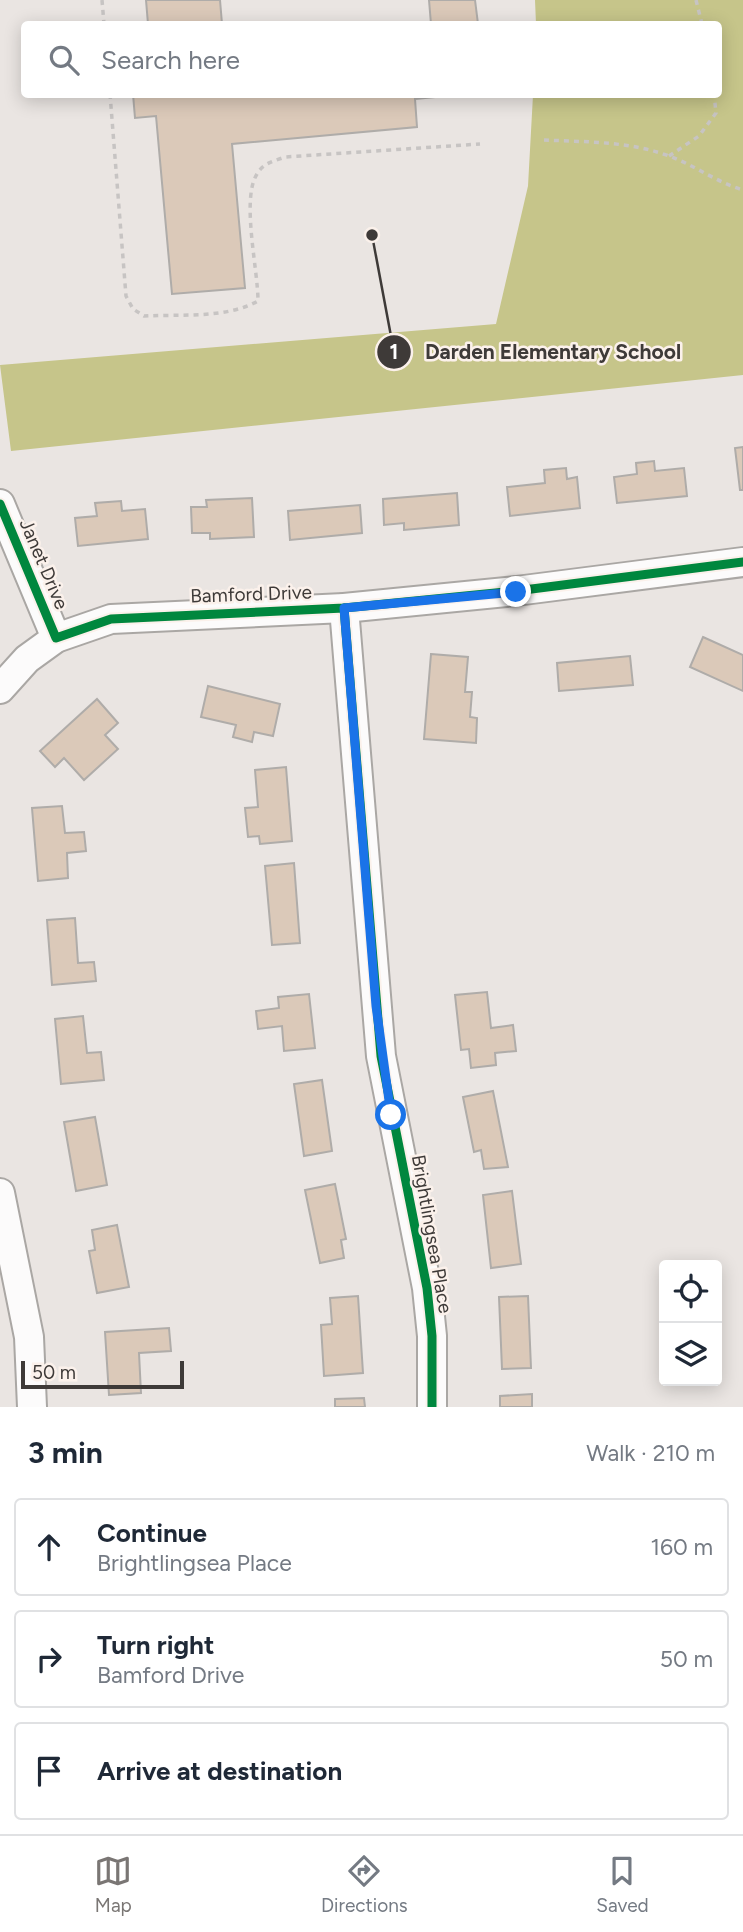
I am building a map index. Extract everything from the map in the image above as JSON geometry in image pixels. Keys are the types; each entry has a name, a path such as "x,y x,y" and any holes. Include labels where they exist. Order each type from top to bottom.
{"street":[{"name":"Janet Drive","path":"0,504 56,638"},
{"name":"Bamford Drive","path":"0,689 27,659 56,638 111,619 344,608 516,592 743,562"},
{"name":"Brightlingsea Place","path":"344,608 381,1056 422,1255 432,1336 432,1407"},
{"path":"0,1193 29,1337 32,1407"}],"path":[{"path":"102,0 104,21"},
{"path":"696,0 701,21"},
{"path":"110,98 126,296 133,309 144,316 224,312 247,307 258,301 250,195 256,174 267,163 285,158 480,144"},
{"path":"669,156 699,136 716,113 714,98"},
{"path":"544,140 618,144 669,156 720,183 743,190"}],"shaded area":[{"path":"535,0 743,0 743,375 11,451 0,365 496,324 528,186 533,98 722,98 722,21 536,21"}],"building":[{"path":"146,0 220,0 222,21 148,21"},
{"path":"429,0 475,0 478,21 431,21"},
{"path":"133,98 425,98 415,99 417,127 232,144 245,288 172,294 156,116 135,118"},
{"path":"743,447 743,490 740,490 735,448"},
{"path":"654,461 655,471 684,468 687,496 617,503 614,477 637,474 636,463"},
{"path":"566,468 567,479 577,477 580,508 510,516 507,487 545,483 544,470"},
{"path":"457,493 459,525 404,530 404,523 384,525 383,499"},
{"path":"252,498 254,537 210,539 210,533 192,533 191,507 207,507 206,500"},
{"path":"121,501 122,511 145,509 148,539 78,546 75,518 97,516 95,503"},
{"path":"360,505 362,533 290,540 288,511"},
{"path":"703,637 743,655 743,691 690,667"},
{"path":"431,654 468,657 465,692 472,692 470,717 477,718 476,743 424,739"},
{"path":"630,656 633,685 559,691 557,663"},
{"path":"208,686 280,704 273,736 254,732 252,742 233,737 236,725 201,717"},
{"path":"97,699 118,723 105,735 118,749 84,780 64,758 55,767 40,751"},
{"path":"286,767 292,841 260,844 259,836 248,837 245,808 258,807 255,770"},
{"path":"62,806 65,833 84,832 86,851 67,853 68,878 38,881 32,808"},
{"path":"294,863 300,943 272,945 265,866"},
{"path":"75,918 78,963 94,962 96,981 52,985 47,920"},
{"path":"487,992 491,1028 513,1025 516,1051 495,1053 496,1065 471,1068 469,1049 461,1050 455,995"},
{"path":"309,994 315,1048 284,1051 282,1026 258,1029 256,1011 279,1008 278,997"},
{"path":"83,1016 87,1053 101,1052 104,1080 61,1084 55,1019"},
{"path":"322,1080 332,1151 304,1156 294,1084"},
{"path":"493,1091 508,1167 484,1169 481,1150 474,1152 463,1097"},
{"path":"95,1117 107,1185 76,1191 64,1122"},
{"path":"335,1184 346,1239 341,1240 344,1258 320,1263 305,1190"},
{"path":"512,1191 521,1264 491,1268 483,1195"},
{"path":"117,1225 129,1287 97,1293 89,1251 95,1250 92,1230"},
{"path":"358,1296 363,1373 324,1376 321,1325 332,1324 330,1298"},
{"path":"528,1296 531,1368 502,1369 499,1297"},
{"path":"169,1328 171,1351 139,1353 141,1393 109,1395 105,1332"},
{"path":"532,1394 532,1407 500,1407 500,1396"},
{"path":"364,1398 365,1407 335,1407 335,1399"}],"cycle path":[{"path":"0,504 56,638 111,619 344,608 516,591 743,562"},
{"path":"344,608 381,1056 427,1288 432,1336 432,1407"}],"place":[{"name":"Darden Elementary School","path":"372,235"}],"route":[{"path":"391,1115 376,1006 344,608 516,592"}]}
